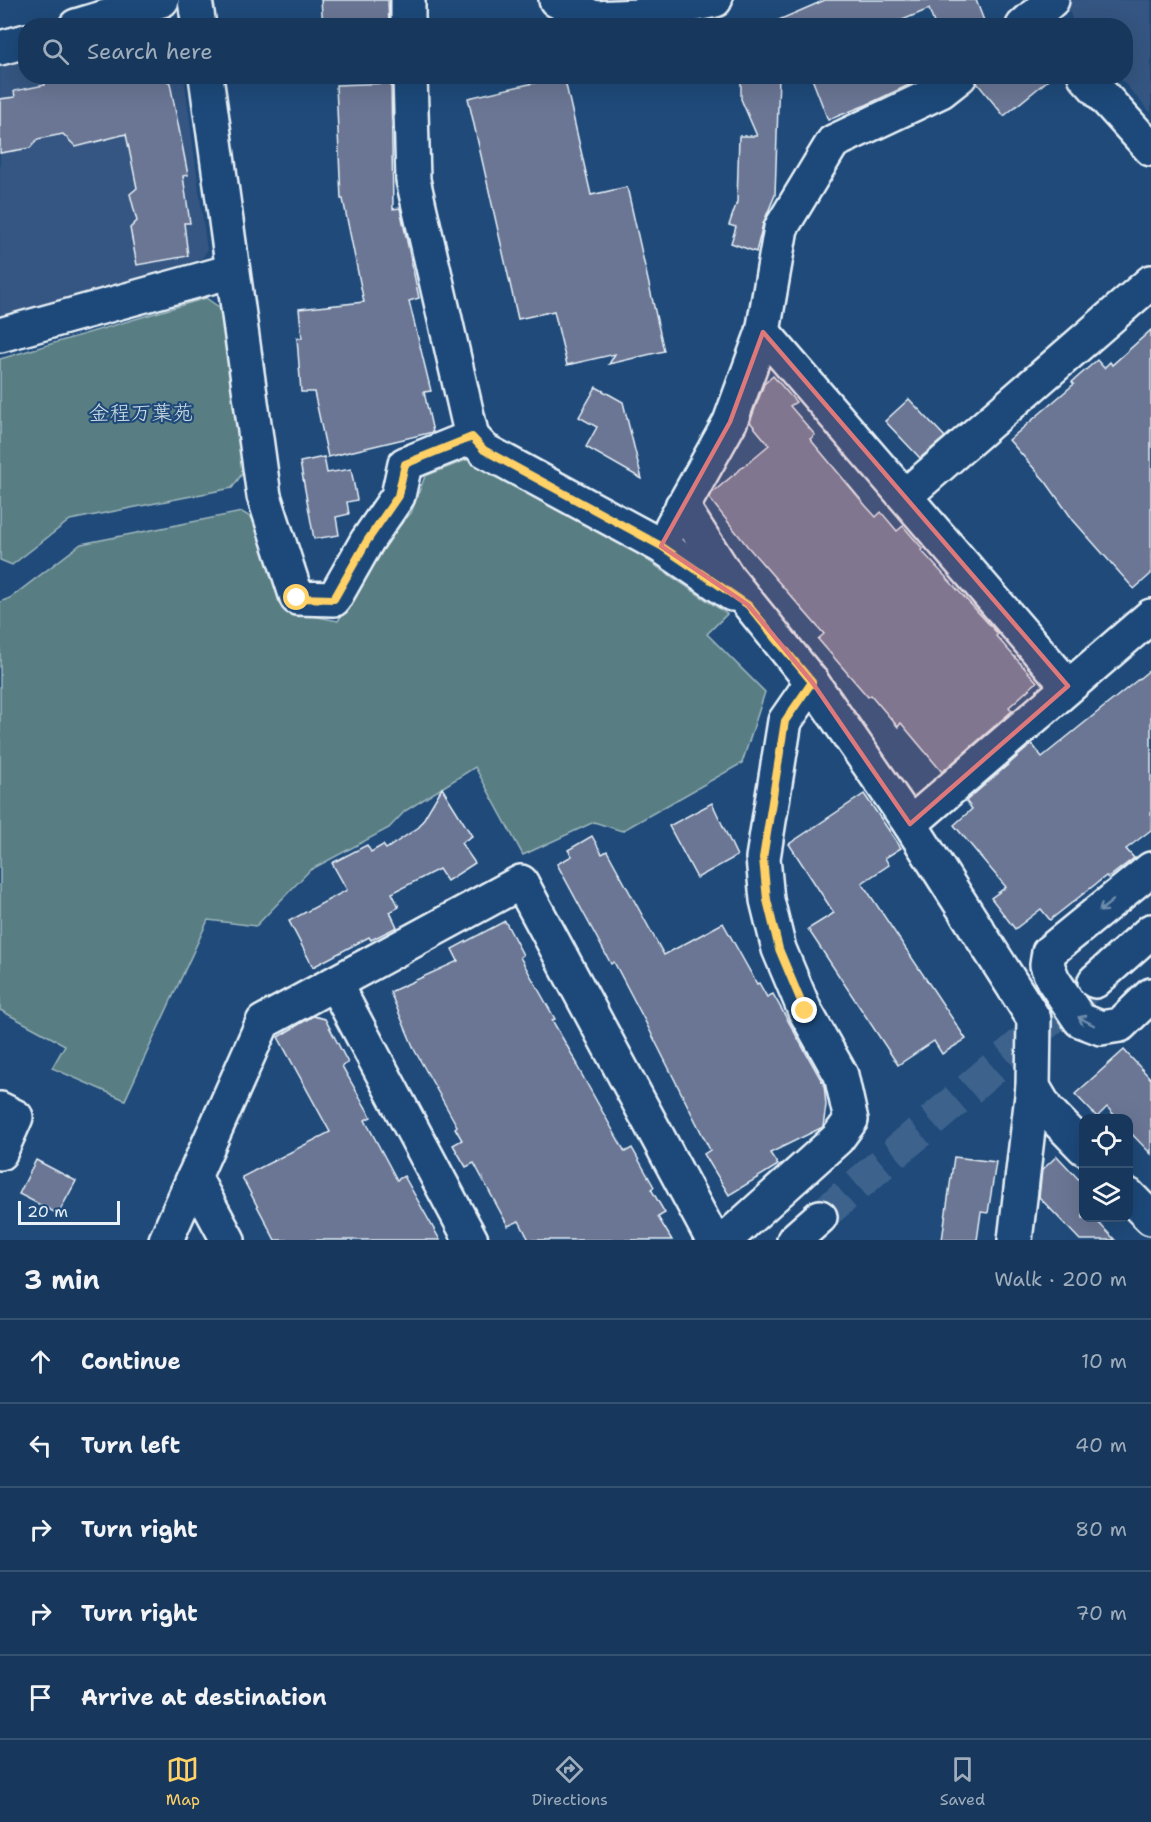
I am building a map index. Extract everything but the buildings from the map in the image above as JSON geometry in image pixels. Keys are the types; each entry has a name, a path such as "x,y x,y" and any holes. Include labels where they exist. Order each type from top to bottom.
{"street":[{"path":"102,18 162,0"},
{"path":"195,0 198,18"},
{"path":"408,0 408,18"},
{"path":"556,0 594,18 638,16 715,0"},
{"path":"0,48 18,42"},
{"path":"207,84 264,496 297,598 334,599 367,541 398,496 405,464 472,437"},
{"path":"410,84 412,180 472,437 484,450 661,546 748,605"},
{"path":"661,546 730,422 764,332 781,228 833,142 941,91 950,84"},
{"path":"1092,84 1151,149"},
{"path":"0,336 232,271"},
{"path":"905,496 1151,282"},
{"path":"764,332 1068,686"},
{"path":"682,506 728,578 812,682 910,824 1034,1019 1033,1087 1015,1240"},
{"path":"910,824 1151,616"},
{"path":"724,1240 837,1139 851,1120 841,1075 805,1011 779,949 767,900 763,858 785,721 812,682"},
{"path":"1151,868 1049,952 1047,965 1062,996 1080,1020 1101,1028 1120,1025 1151,995"},
{"path":"166,1240 263,1022 521,882 713,1240"},
{"path":"1095,981 1151,931"},
{"path":"335,984 471,1240"},
{"path":"1034,1019 1062,996"},
{"path":"1033,1087 1046,1108 1079,1144"},
{"path":"0,1109 16,1118 0,1153"},
{"path":"194,1177 228,1240"},
{"path":"1133,1200 1151,1218"},
{"path":"794,1240 820,1217"}],"highlighted area":[{"path":"763,332 1068,686 910,824 812,682 748,605 661,546 730,422"}],"shaded area":[{"path":"1070,0 1151,0 1151,113 1125,84 1133,84 1133,18 1072,18 1067,3"},
{"path":"18,61 18,84 185,84 207,251 201,259 0,318 0,67"}],"green space":[{"name":"金程万葉苑","path":"206,298 223,310 244,471 232,488 70,520 12,565 0,560 0,359"},
{"path":"469,459 610,535 727,614 707,634 765,692 742,763 622,831 594,822 523,855 475,767 405,811 389,828 310,870 256,926 208,920 125,1100 52,1068 65,1045 0,1010 0,602 10,598 81,544 242,512 257,521 288,611 338,621 396,530 411,513 425,476"}],"tunnel":[{"path":"820,1217 1089,986"}],"route":[{"path":"297,598 334,599 367,541 398,496 405,464 472,437 484,450 661,546 748,605 812,682 785,721 763,858 767,900 779,949 805,1011"}]}
